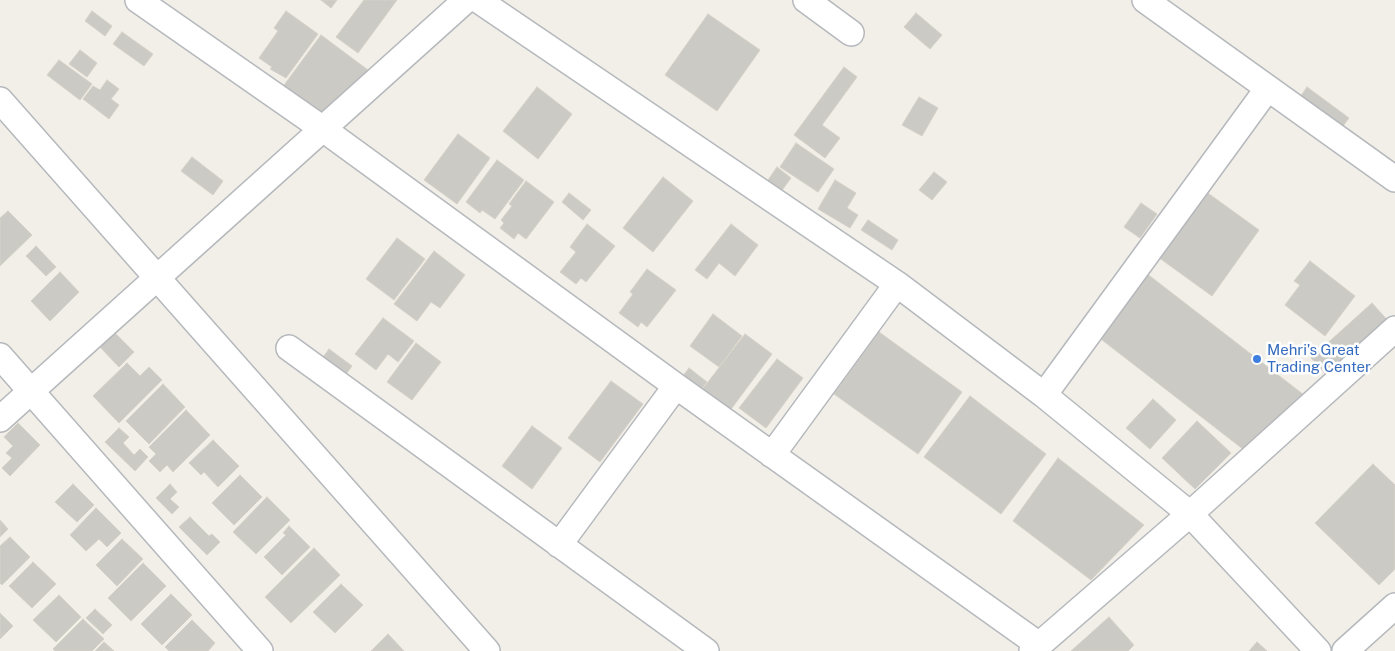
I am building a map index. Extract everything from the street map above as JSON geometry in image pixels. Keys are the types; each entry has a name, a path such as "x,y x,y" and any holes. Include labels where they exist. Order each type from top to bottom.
{"street":[{"path":"138,0 323,129 1035,648 1190,514 1395,329"},
{"path":"0,419 157,280 466,0"},
{"path":"478,0 897,284 1044,395 1190,514 1318,651"},
{"path":"806,0 851,33"},
{"path":"1145,0 1395,179"},
{"path":"1044,395 1268,88"},
{"path":"0,100 157,280 487,651"},
{"path":"772,455 897,284"},
{"path":"289,348 706,651"},
{"path":"0,356 260,651"},
{"path":"559,545 676,386"},
{"path":"1345,651 1395,606"}],"building":[{"path":"321,0 337,0 331,8"},
{"path":"364,0 397,0 358,53 336,37"},
{"path":"92,11 112,26 105,36 85,21"},
{"path":"286,11 318,34 286,78 270,69 272,67 259,58 278,31 274,28"},
{"path":"916,13 942,35 930,49 904,27"},
{"path":"708,14 760,50 717,111 665,75"},
{"path":"122,32 153,54 144,66 113,44"},
{"path":"321,35 376,76 338,111 314,115 279,92"},
{"path":"80,50 97,63 87,77 69,64"},
{"path":"59,60 92,84 80,100 47,75"},
{"path":"844,67 857,77 822,125 840,138 825,158 794,135"},
{"path":"107,80 119,89 111,99 119,105 109,119 83,99 93,86 100,90"},
{"path":"537,87 572,114 538,159 503,131"},
{"path":"1307,87 1349,118 1337,134 1296,103"},
{"path":"919,97 938,108 922,136 902,125"},
{"path":"458,134 490,158 457,204 424,180"},
{"path":"796,143 834,169 818,192 780,167"},
{"path":"192,157 223,181 213,195 181,171"},
{"path":"497,160 524,180 495,219 482,210 480,213 466,202"},
{"path":"777,167 791,178 780,193 766,183"},
{"path":"934,172 947,182 932,200 919,190"},
{"path":"663,177 693,201 653,252 623,228"},
{"path":"835,180 856,193 847,208 858,215 850,228 818,209"},
{"path":"526,181 554,202 526,239 518,233 514,239 500,228 504,223 501,220 512,206 509,204"},
{"path":"1205,191 1259,230 1212,296 1158,257"},
{"path":"569,193 591,210 583,220 562,202"},
{"path":"1141,203 1157,214 1140,238 1124,227"},
{"path":"8,211 32,235 0,266 0,218"},
{"path":"868,220 898,240 892,250 861,230"},
{"path":"587,224 615,246 586,282 581,278 576,284 560,272 576,252 570,247"},
{"path":"731,224 758,245 735,276 719,263 707,279 695,270"},
{"path":"397,238 425,259 394,300 366,279"},
{"path":"36,246 56,267 46,276 26,256"},
{"path":"434,251 465,275 440,308 431,302 417,321 394,304"},
{"path":"1310,261 1355,296 1325,336 1285,305 1300,285 1294,281"},
{"path":"647,269 676,290 647,327 641,322 638,327 619,313 633,294 630,292"},
{"path":"60,272 79,292 50,321 31,301"},
{"path":"1146,273 1304,395 1248,453 1097,336"},
{"path":"1372,303 1390,323 1329,378 1311,358"},
{"path":"713,314 742,336 719,367 690,346"},
{"path":"383,318 414,341 398,362 388,354 376,370 355,354"},
{"path":"114,332 134,352 119,367 99,346"},
{"path":"879,332 962,392 918,454 834,394"},
{"path":"745,334 772,354 726,416 698,395"},
{"path":"416,343 441,362 412,400 387,382"},
{"path":"329,349 352,366 341,381 318,364"},
{"path":"777,359 803,378 766,428 739,408"},
{"path":"127,363 140,376 149,367 162,380 119,423 93,396"},
{"path":"689,368 707,382 697,395 679,381"},
{"path":"611,381 643,404 600,462 568,438"},
{"path":"163,384 185,407 149,444 126,421"},
{"path":"970,396 1046,454 1001,514 924,457"},
{"path":"1153,399 1176,420 1150,449 1126,428"},
{"path":"186,410 210,435 173,472 167,465 160,472 149,461 156,454 149,447"},
{"path":"1197,421 1231,453 1195,489 1162,458"},
{"path":"18,423 40,445 10,476 2,468 12,458 6,453 13,446 4,437"},
{"path":"532,426 562,448 532,489 502,466"},
{"path":"119,428 129,437 123,443 134,455 140,449 148,457 135,471 105,442"},
{"path":"213,440 239,466 218,487 204,472 201,475 189,463"},
{"path":"1058,458 1144,525 1091,580 1013,521"},
{"path":"1373,464 1395,485 1395,569 1379,585 1315,523"},
{"path":"240,475 262,497 234,525 212,503"},
{"path":"73,484 94,505 77,522 55,502"},
{"path":"170,484 177,492 170,499 179,507 172,514 156,498"},
{"path":"267,497 290,520 256,554 233,532"},
{"path":"96,508 121,533 107,547 99,539 86,551 70,535"},
{"path":"190,517 209,536 212,534 220,542 207,555 179,527"},
{"path":"0,520 8,529 0,537"},
{"path":"289,526 310,547 282,575 264,557 286,535 283,533"},
{"path":"10,537 30,557 2,585 0,583 0,546"},
{"path":"122,539 143,559 117,586 96,565"},
{"path":"314,548 340,575 291,623 265,597"},
{"path":"33,562 56,584 32,608 9,586"},
{"path":"143,563 166,586 131,621 108,598"},
{"path":"341,584 363,605 335,633 313,612"},
{"path":"171,594 192,615 162,645 141,624"},
{"path":"59,595 81,617 56,642 33,620"},
{"path":"95,609 112,625 103,634 86,618"},
{"path":"0,613 13,626 0,639"},
{"path":"1109,617 1134,645 1128,651 1071,651"},
{"path":"83,619 104,639 92,651 55,651 53,649"},
{"path":"192,620 215,643 208,651 169,651 165,647"},
{"path":"388,634 404,651 371,651"},
{"path":"104,642 114,651 95,651"},
{"path":"1257,642 1267,651 1249,651"}],"place":[{"name":"Mehri's Great Trading Center","path":"1257,359"}]}
